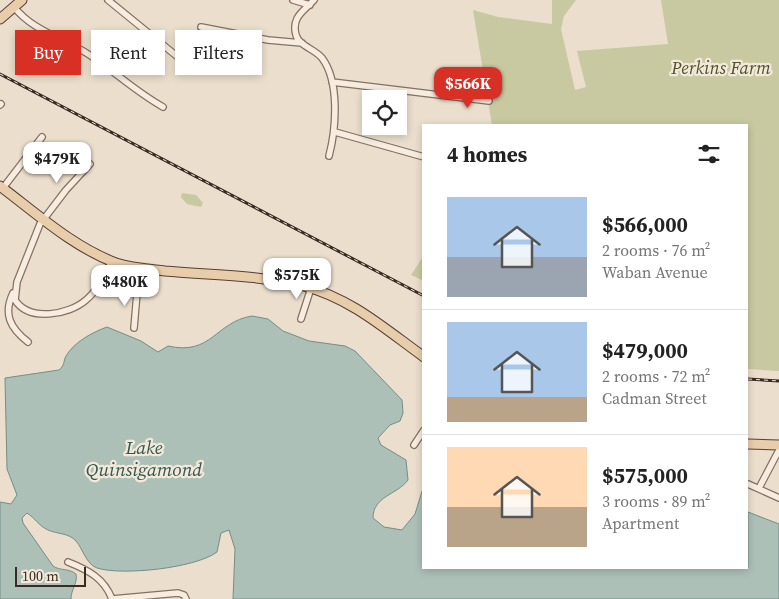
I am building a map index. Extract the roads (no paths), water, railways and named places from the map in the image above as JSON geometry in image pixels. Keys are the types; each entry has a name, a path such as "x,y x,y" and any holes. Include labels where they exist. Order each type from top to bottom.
{"main road":[{"path":"0,19 22,0"},
{"path":"1,187 74,241 112,261 142,269 273,281 311,288 342,300 366,313 422,356"},
{"path":"748,444 779,445"}],"street":[{"path":"108,0 175,55"},
{"path":"293,0 312,2"},
{"path":"312,2 299,14 296,23 296,35 302,44 322,58 332,82 334,132 329,156"},
{"path":"14,7 26,20 88,54 143,96 163,107"},
{"path":"201,27 268,40 302,44"},
{"path":"332,82 489,101"},
{"path":"334,132 422,156"},
{"path":"1,187 42,137"},
{"path":"28,342 14,331 10,318 10,301 40,224 45,220 66,190 90,164"},
{"path":"15,288 16,302 30,311 48,314 66,311 82,304 92,294 112,261"},
{"path":"134,328 142,269"},
{"path":"301,319 311,288"},
{"path":"414,445 422,433"},
{"path":"759,488 779,450"},
{"path":"748,484 779,498"},
{"path":"68,562 96,576 106,586 112,599 178,593 184,595 186,599"}],"water":[{"name":"Lake Quinsigamond","path":"252,316 268,319 283,331 309,341 345,346 355,351 402,400 403,413 400,421 390,425 378,438 381,445 406,460 408,480 381,500 374,511 373,518 384,527 402,530 415,514 422,491 422,569 748,569 748,512 779,524 779,599 233,599 235,549 229,530 221,533 217,552 207,558 158,569 140,571 108,570 93,566 73,538 45,528 27,513 22,518 23,523 53,566 76,574 71,599 0,599 0,502 11,504 17,495 7,469 5,378 59,370 69,351 74,346 90,335 107,327 141,341 158,352 168,346 183,348 204,342 240,319"}],"railway":[{"path":"0,74 422,295"},
{"path":"748,379 779,381"}],"park label":[{"name":"Perkins Farm","path":"721,67"}]}
